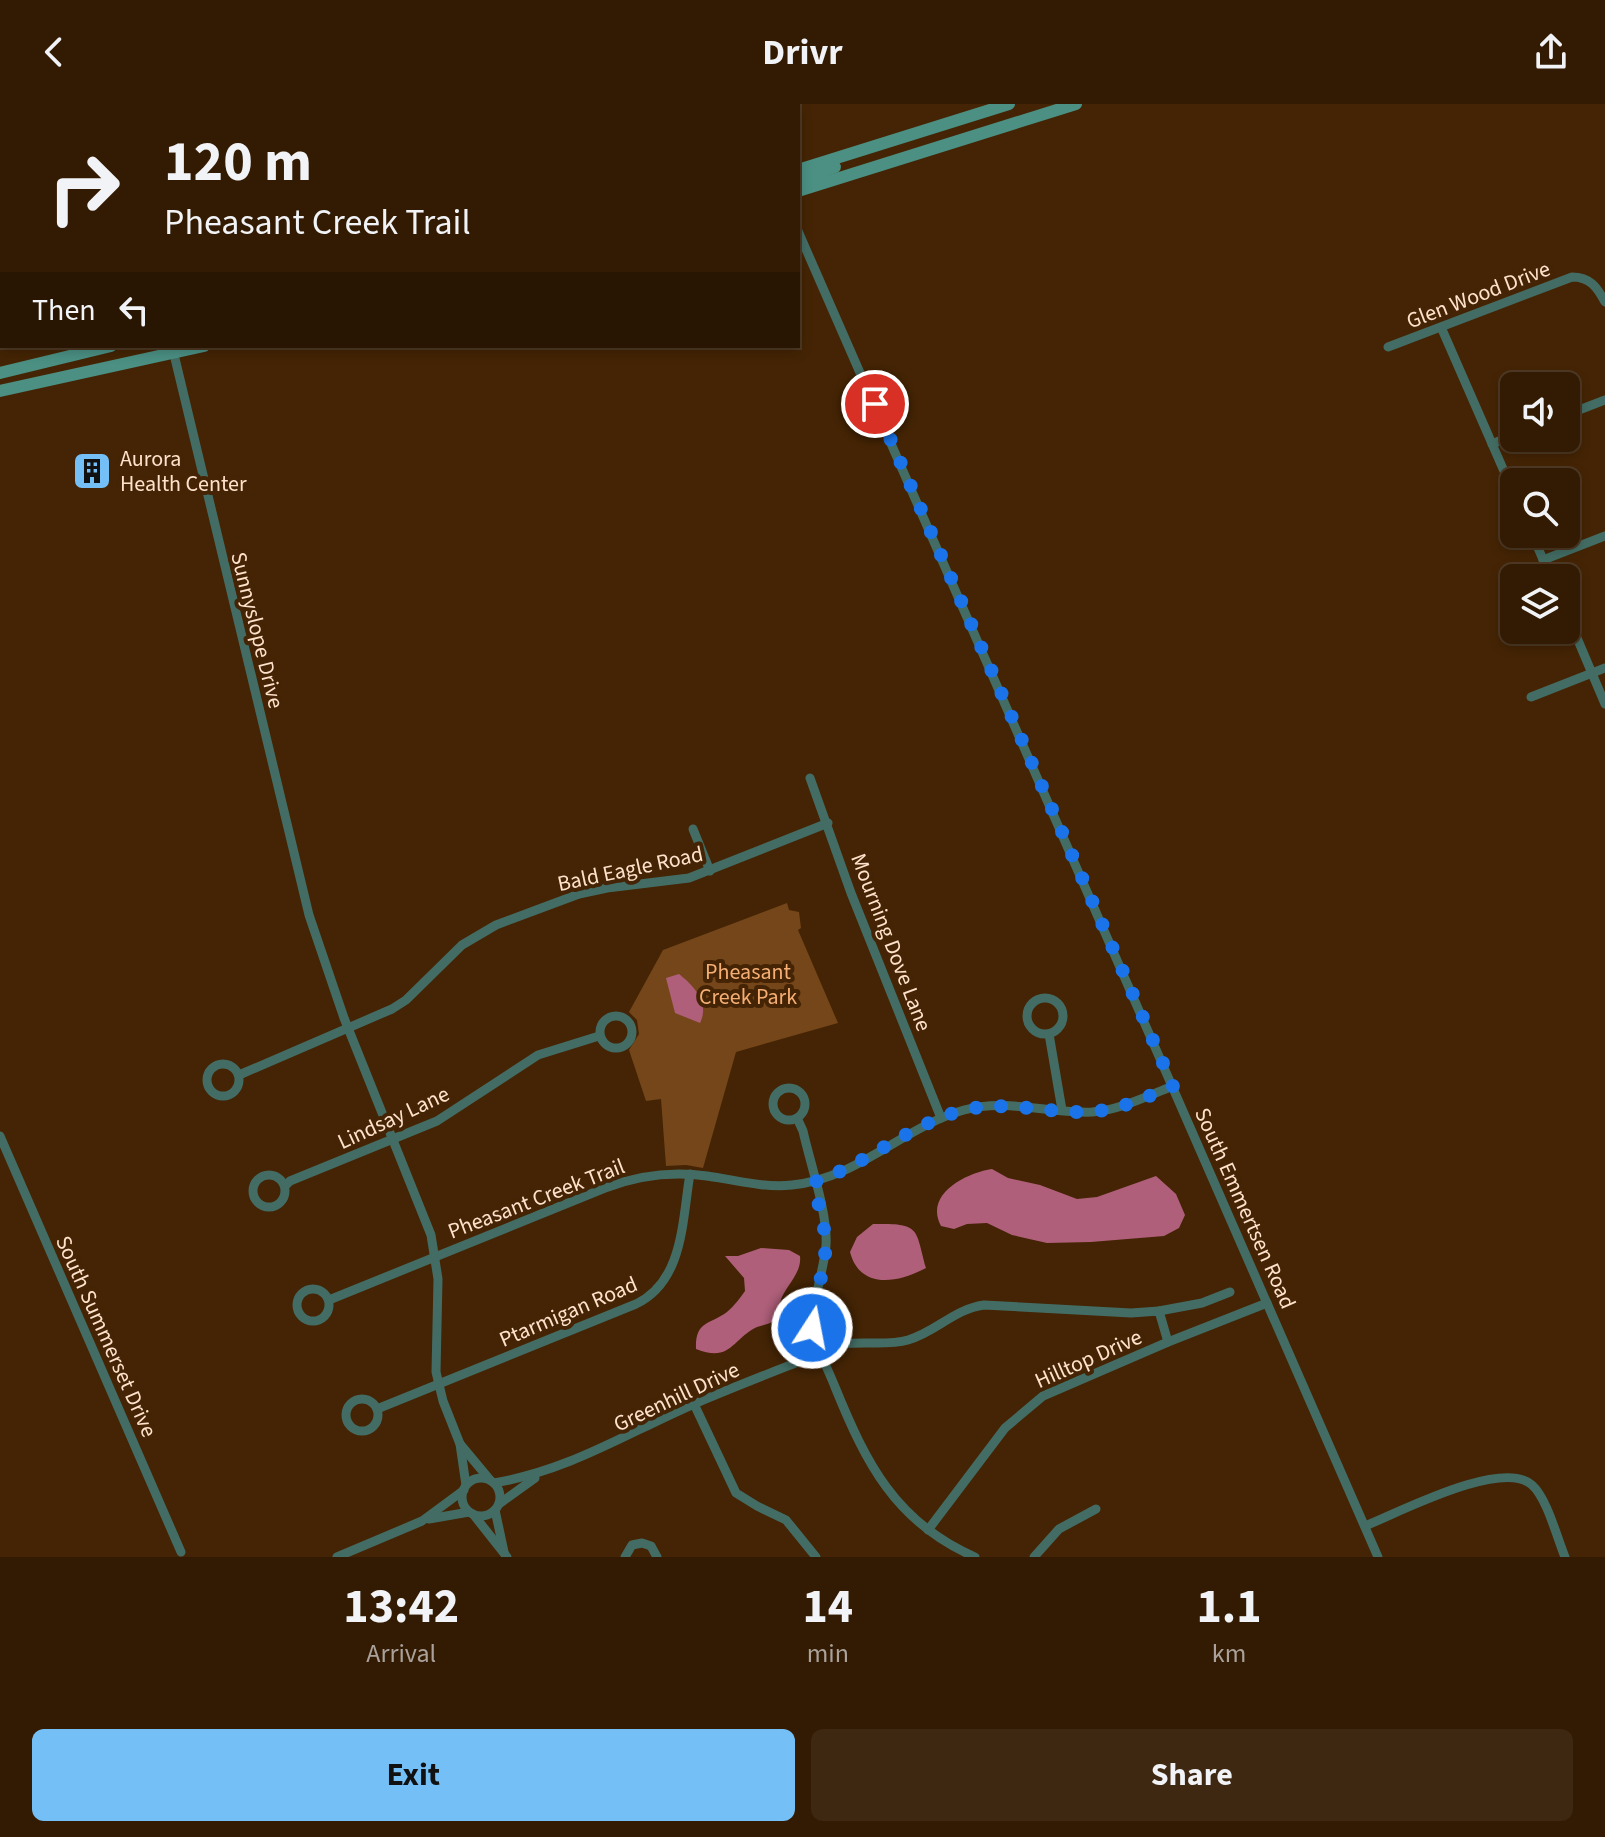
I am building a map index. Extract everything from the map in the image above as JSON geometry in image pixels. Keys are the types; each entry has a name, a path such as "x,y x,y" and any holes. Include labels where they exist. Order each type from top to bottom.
{"main road":[{"path":"800,169 1009,104"},
{"path":"800,190 1076,104"},
{"path":"877,146 884,164"},
{"path":"800,179 858,159 877,146"},
{"path":"0,373 103,348"},
{"path":"0,391 173,350"}],"street":[{"name":"South Emmertsen Road","path":"800,236 1378,1557"},
{"name":"Glen Wood Drive","path":"1388,347 1567,278 1581,277 1598,287 1605,302"},
{"path":"1441,327 1503,468"},
{"name":"Sunnyslope Drive","path":"173,350 309,915 349,1030 424,1217 436,1256 438,1301 435,1359 438,1385 460,1444"},
{"path":"1580,410 1605,400"},
{"path":"1492,444 1500,441"},
{"path":"1543,560 1605,536"},
{"path":"1538,548 1545,564"},
{"path":"1580,644 1605,704"},
{"path":"1531,697 1605,668"},
{"name":"Mourning Dove Lane","path":"810,778 851,893 941,1118"},
{"name":"Bald Eagle Road","path":"239,1075 349,1030 404,1002 462,945 496,925 579,894 689,878 828,823"},
{"path":"693,829 710,871"},
{"path":"1038,999 1050,999 1062,1011 1062,1023 1049,1034 1032,1030 1026,1019 1029,1007 1038,999"},
{"path":"1049,1034 1062,1110"},
{"name":"Lindsay Lane","path":"285,1186 290,1181 453,1112 538,1055 599,1036"},
{"name":"Pheasant Creek Trail","path":"329,1300 620,1182 660,1174 690,1174 761,1185 814,1182 840,1173 941,1118 968,1109 990,1106 1096,1112 1173,1086"},
{"path":"797,1118 803,1131 827,1243 812,1328 855,1435 871,1467 897,1502 928,1530 975,1557"},
{"name":"South Summerset Drive","path":"0,1136 181,1552"},
{"name":"Ptarmigan Road","path":"377,1409 652,1295 665,1281 674,1264 690,1174"},
{"name":"Greenhill Drive","path":"492,1482 545,1471 618,1442 694,1404 843,1344 908,1340 968,1307 984,1305 1131,1313 1202,1303 1230,1292"},
{"name":"Hilltop Drive","path":"928,1530 1005,1428 1029,1405 1058,1388 1267,1303"},
{"path":"1159,1311 1168,1342"},
{"path":"694,1404 736,1493 786,1520 816,1557"},
{"path":"460,1444 500,1493 497,1507 506,1554"},
{"path":"460,1444 465,1488 462,1499 506,1554"},
{"name":"Greenhill Drive","path":"497,1507 545,1471"},
{"path":"1365,1526 1460,1487 1495,1478 1523,1479 1536,1489 1542,1500 1565,1557"},
{"path":"422,1521 475,1479 492,1482"},
{"path":"337,1557 422,1521 471,1513 483,1516 497,1507"},
{"path":"1034,1557 1059,1529 1096,1509"},
{"path":"625,1557 632,1545 642,1543 651,1546 657,1557"}],"green space":[{"name":"Pheasant Creek Park","path":"787,903 789,910 799,912 801,928 798,930 838,1023 736,1052 703,1168 666,1166 661,1099 646,1101 629,1050 639,1034 637,1020 629,1012 663,950"}],"shaded area":[{"path":"679,974 702,1002 700,1023 675,1013 666,978"},
{"path":"992,1169 1008,1178 1040,1185 1077,1199 1097,1197 1156,1176 1176,1194 1185,1215 1179,1228 1164,1236 1091,1242 1047,1243 1012,1235 987,1223 967,1224 954,1229 941,1226 937,1215 938,1205 950,1187 970,1175"},
{"path":"873,1224 900,1225 913,1231 926,1268 892,1280 871,1278 862,1273 850,1252 857,1237"},
{"path":"761,1248 789,1250 800,1256 796,1274 782,1296 777,1318 757,1327 724,1351 708,1353 696,1349 701,1328 727,1312 745,1291 744,1278 725,1256 738,1256"}],"place":[{"name":"Aurora Health Center","path":"92,471"}],"route":[{"path":"812,1328 827,1243 814,1182 840,1173 936,1121 968,1109 1009,1105 1096,1112 1125,1105 1173,1086 875,404"}]}
